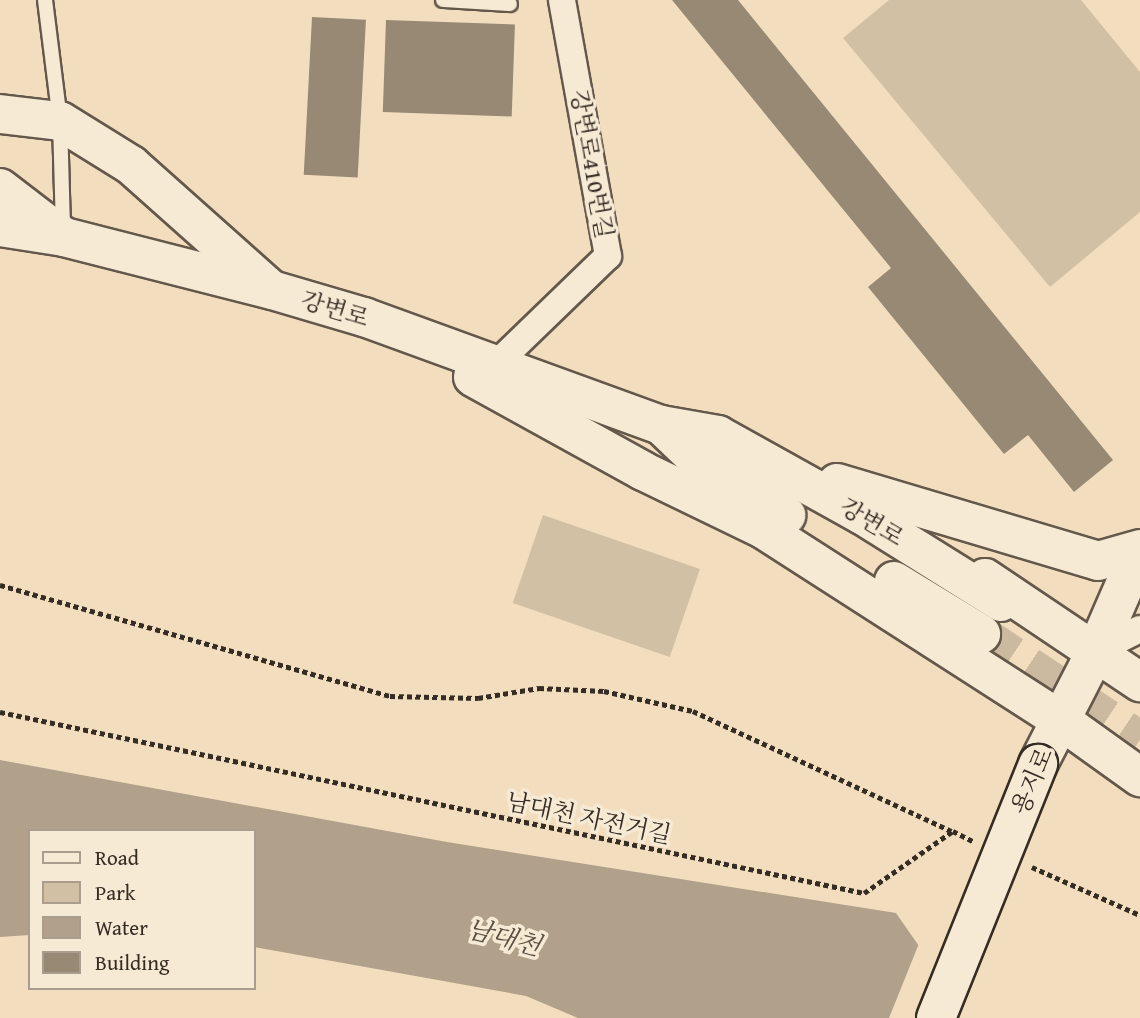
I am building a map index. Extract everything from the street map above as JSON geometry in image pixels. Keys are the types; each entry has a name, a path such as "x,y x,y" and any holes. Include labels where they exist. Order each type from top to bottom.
{"street":[{"name":"강변로410번길","path":"495,365 608,256 562,0"},
{"path":"0,114 60,121 131,165 272,290"},
{"path":"0,188 64,237"},
{"name":"강변로","path":"0,227 64,237 272,290 364,317 661,425 718,435 862,515 1001,602"},
{"path":"364,317 643,471 763,529 1059,719 1140,777"},
{"path":"495,365 553,358 678,404 841,484 1140,682"},
{"name":"강변로","path":"661,425 704,466 981,634"},
{"path":"841,484 1098,561 1140,550"},
{"name":"용지로","path":"936,1018 1038,764 1096,651 1140,550"},
{"path":"1096,651 1140,629"}],"lane":[{"path":"45,0 60,121 64,237"},
{"path":"443,0 510,4"}],"path":[{"path":"0,585 390,696 478,698 540,688 591,690 693,710 978,843"},
{"name":"남대천 자전거길","path":"0,712 864,893 953,831"},
{"path":"1028,865 1140,915"}],"green space":[{"path":"889,0 1081,0 1140,72 1140,212 1050,287 843,38"},
{"path":"543,515 700,569 670,657 513,603"}],"water":[{"name":"남대천","path":"0,760 447,842 896,913 969,1018 578,1018 526,996 256,947 256,829 28,829 28,935 0,937"}],"pier":[{"path":"920,941 972,1016 973,1018 889,1018"}],"building":[{"path":"672,0 738,0 1113,460 1074,492 1028,435 1004,454 868,287 891,268"},
{"path":"312,17 366,20 358,178 304,175"},
{"path":"386,20 515,25 512,116 383,112"}],"tunnel":[{"path":"981,634 1140,740"}]}
